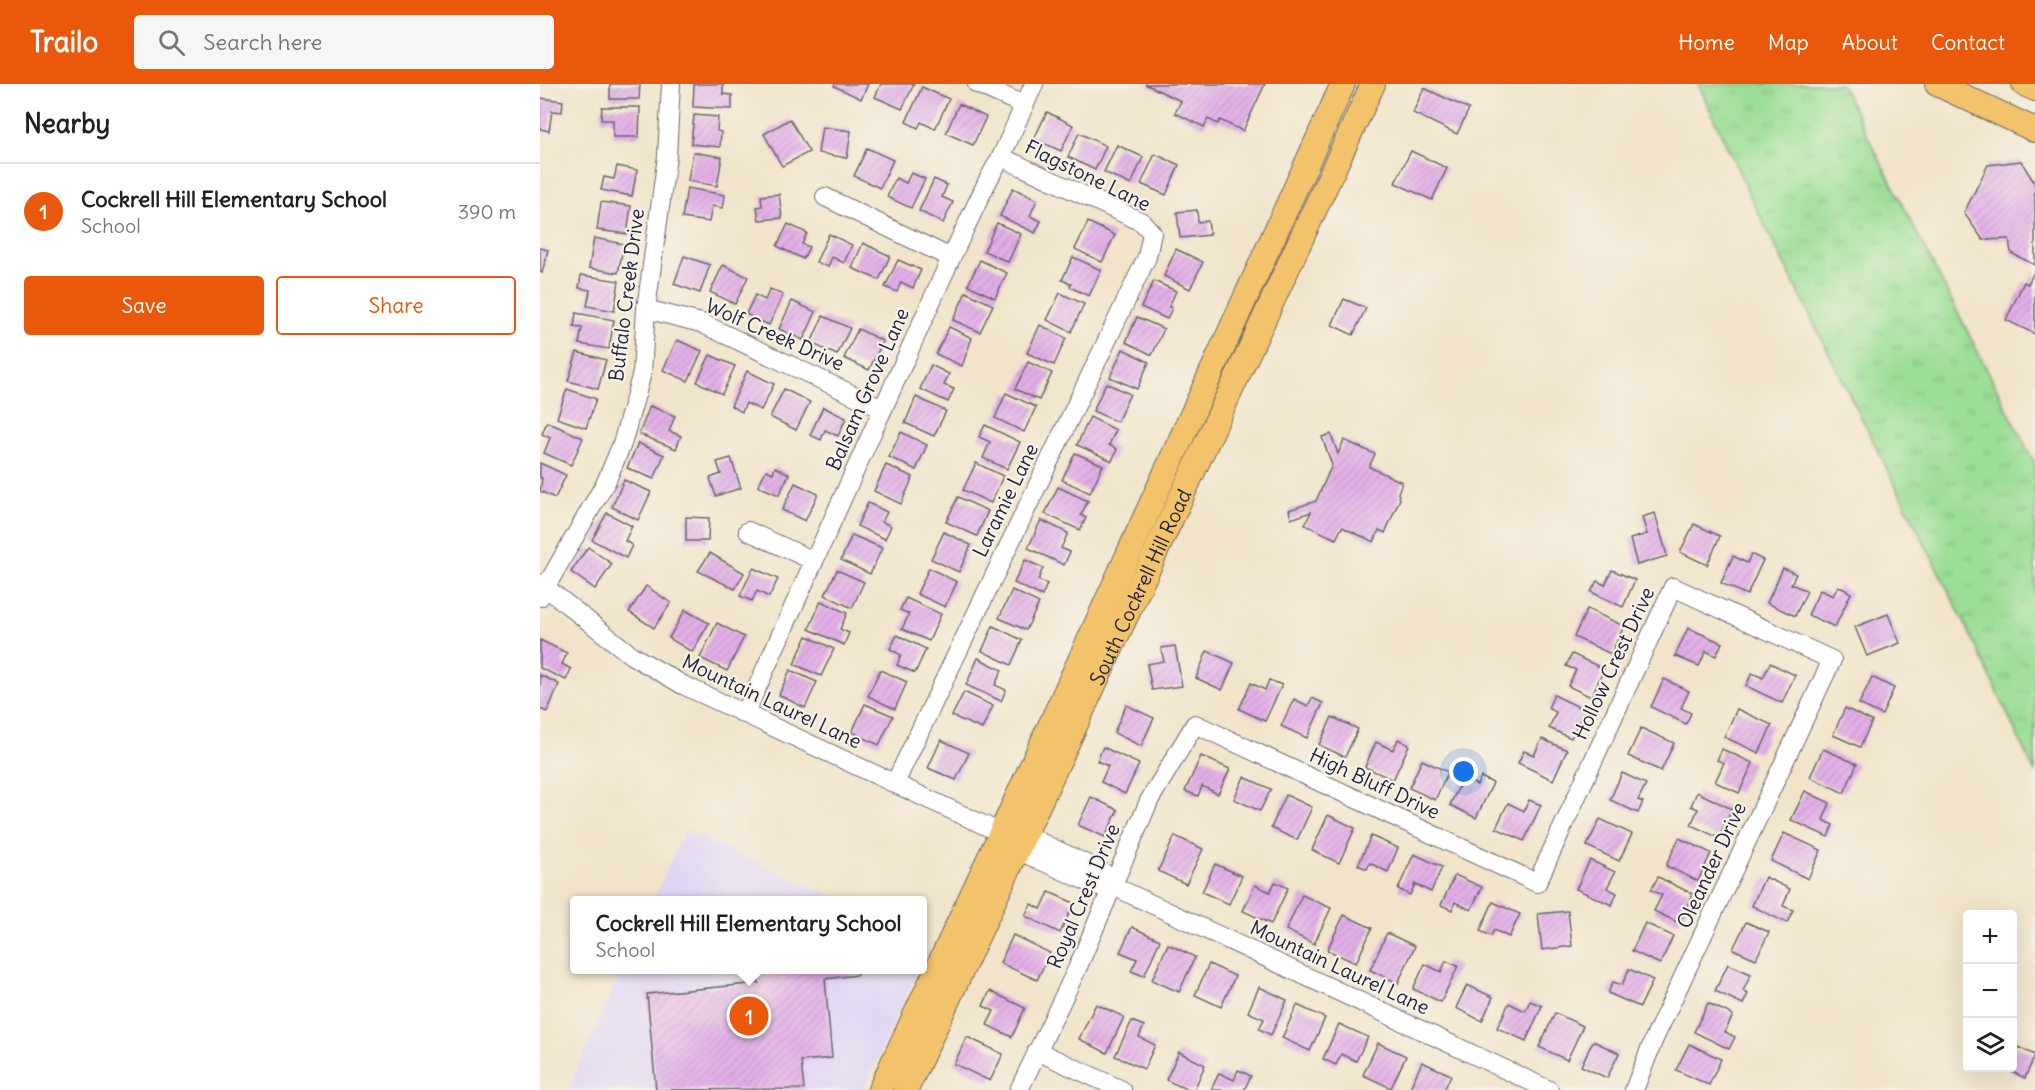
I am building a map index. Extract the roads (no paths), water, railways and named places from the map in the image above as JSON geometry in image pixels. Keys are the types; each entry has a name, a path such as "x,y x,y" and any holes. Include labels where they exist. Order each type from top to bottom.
{"main road":[{"name":"South Cockrell Hill Road","path":"880,1090 1001,833 1343,84"},
{"name":"South Cockrell Hill Road","path":"906,1090 1373,84"},
{"path":"2024,84 2035,89"},
{"path":"1946,86 2035,130"}],"street":[{"name":"Buffalo Creek Drive","path":"542,590 606,482 622,444 642,373 646,309 667,156 670,84"},
{"path":"976,84 1024,105"},
{"name":"Balsam Grove Lane","path":"745,714 951,258 1034,84"},
{"name":"Flagstone Lane","path":"1001,157 1142,222 1152,233 1151,235"},
{"path":"825,197 951,258"},
{"name":"Laramie Lane","path":"895,783 1147,257 1151,235"},
{"name":"Wolf Creek Drive","path":"646,309 701,323 883,408"},
{"path":"748,531 814,561"},
{"name":"Hollow Crest Drive","path":"1537,883 1673,587 1832,660"},
{"name":"Mountain Laurel Lane","path":"542,590 631,655 683,685 1021,842 1103,872 1113,886 1549,1090"},
{"name":"Oleander Drive","path":"1634,1090 1654,1039 1832,660"},
{"name":"High Bluff Drive","path":"1195,724 1537,883"},
{"name":"Royal Crest Drive","path":"1019,1090 1077,969 1149,801 1195,724"},
{"path":"1037,1051 1122,1090"}],"place":[{"name":"Cockrell Hill Elementary School","path":"749,1016"}]}
